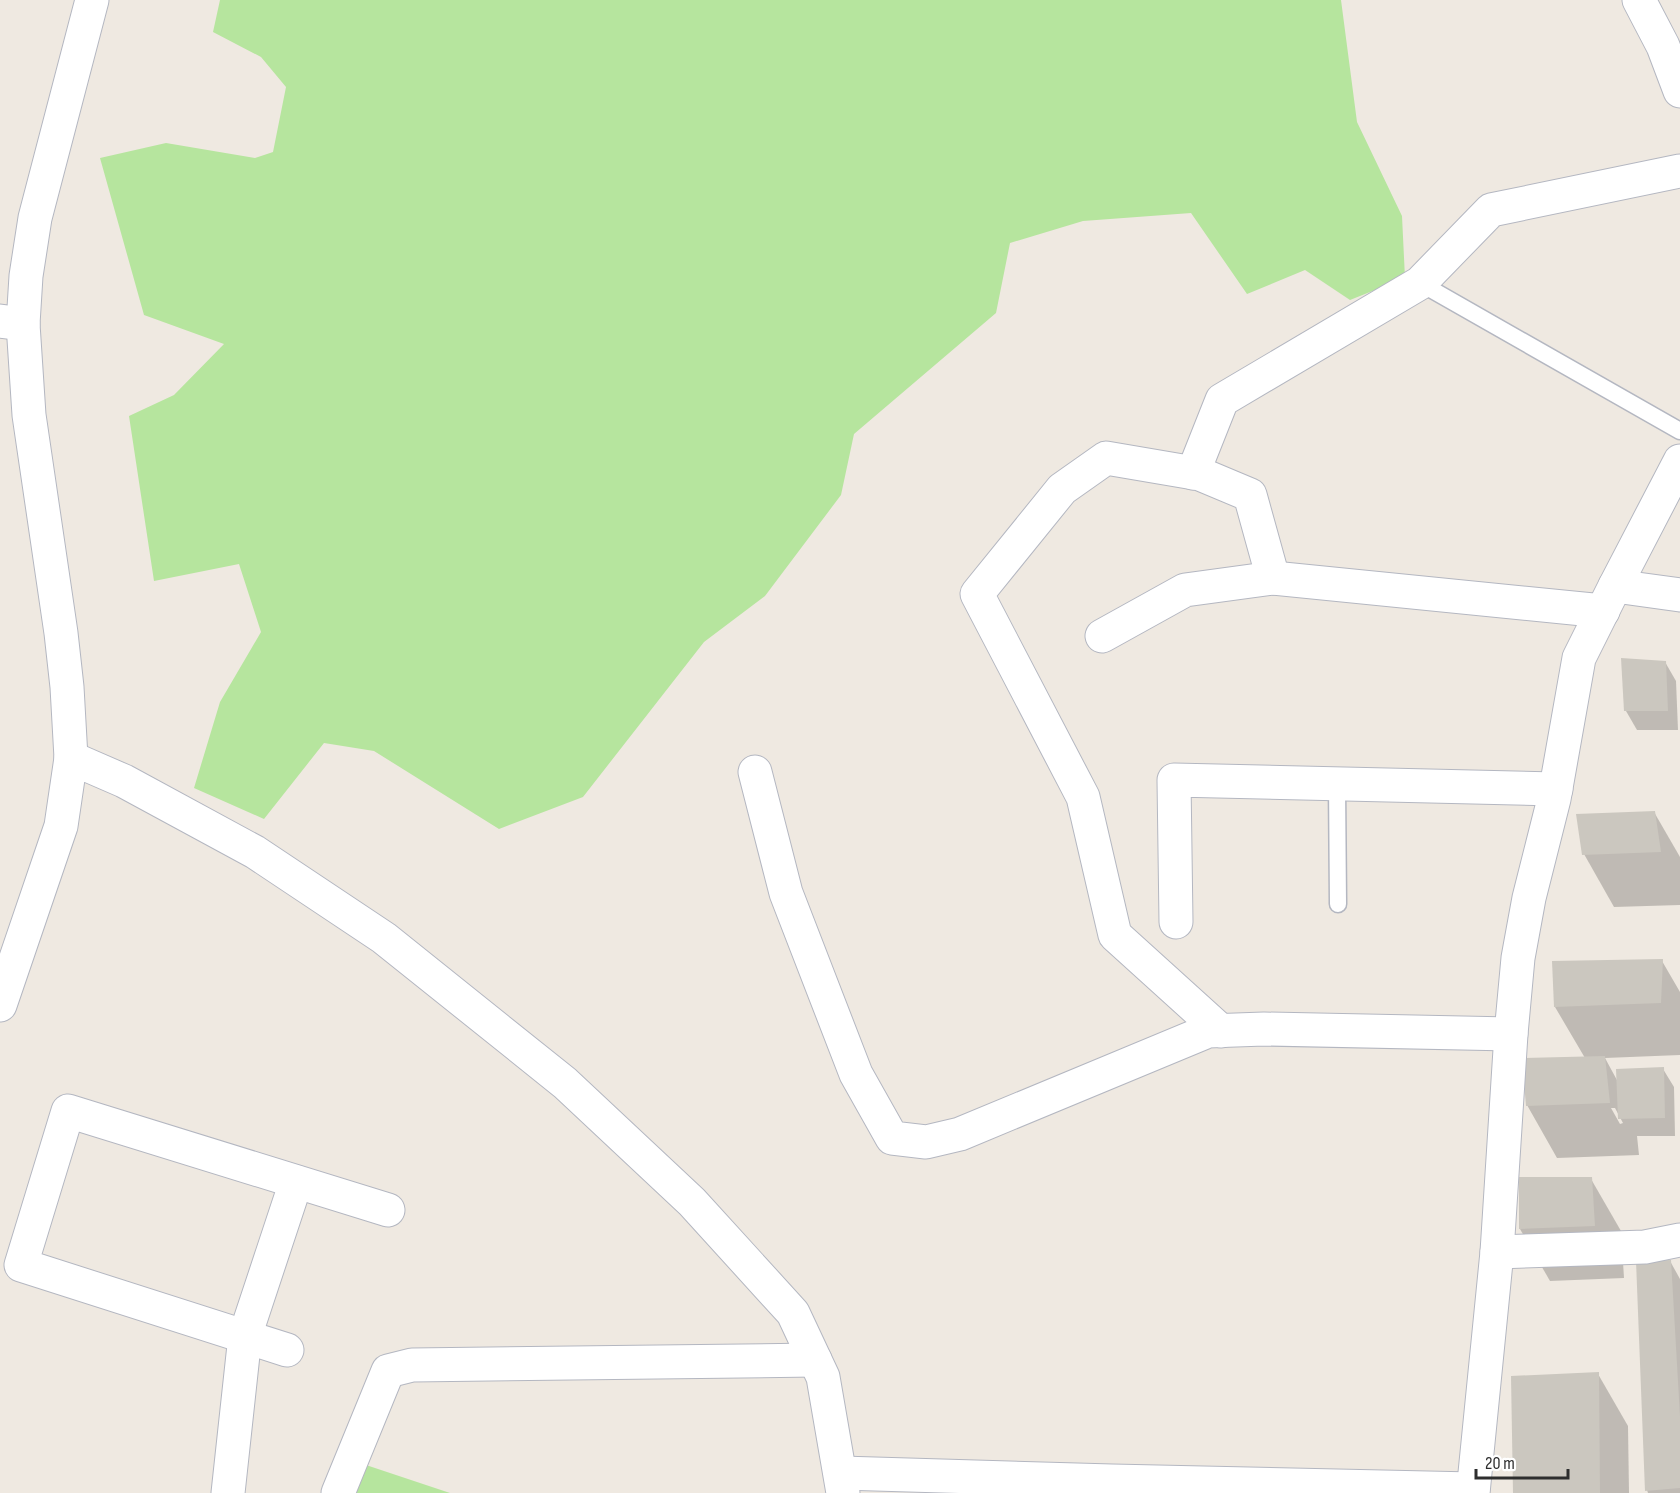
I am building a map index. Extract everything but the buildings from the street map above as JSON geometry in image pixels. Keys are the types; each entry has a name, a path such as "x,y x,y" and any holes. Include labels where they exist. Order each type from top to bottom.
{"street":[{"path":"0,1005 61,826 71,758 61,633 29,415 11,322 26,276 35,218 92,0"},
{"path":"1639,0 1664,46 1680,91"},
{"path":"1193,473 1222,400 1420,284 1491,210 1680,171"},
{"path":"1221,1030 1115,935 1083,797 977,594 1062,489 1106,458 1200,474 1250,495 1273,578"},
{"path":"71,758 124,781 255,852 384,938 565,1083 692,1202 793,1313 824,1377 842,1483 1124,1482 1473,1491 1497,1252 1511,1034 1520,948 1529,898 1556,789 1579,658 1680,461"},
{"path":"1102,636 1185,590 1273,578 1609,598 1680,595"},
{"path":"755,772 786,893 856,1074 892,1138 926,1142 960,1134 1208,1031 1264,1029 1511,1034"},
{"path":"1176,922 1174,780 1556,789"},
{"path":"287,1350 21,1265 68,1111 388,1210"},
{"path":"228,1493 245,1336 296,1182"},
{"path":"1497,1252 1645,1247 1680,1240"},
{"path":"338,1493 388,1371 412,1365 815,1360"}],"lane":[{"path":"1420,284 1680,431"},
{"path":"1337,784 1338,904"}],"green space":[{"path":"220,0 1341,0 1357,122 1402,216 1405,278 1350,300 1305,270 1247,294 1191,213 1083,221 1010,243 996,313 854,434 841,495 765,596 704,642 583,797 499,829 374,751 324,743 264,819 194,788 220,702 261,632 239,564 154,581 129,416 174,395 224,344 144,315 100,158 166,143 255,158 273,152 286,87 261,57 213,32"},
{"path":"363,1464 450,1493 350,1493"}]}
